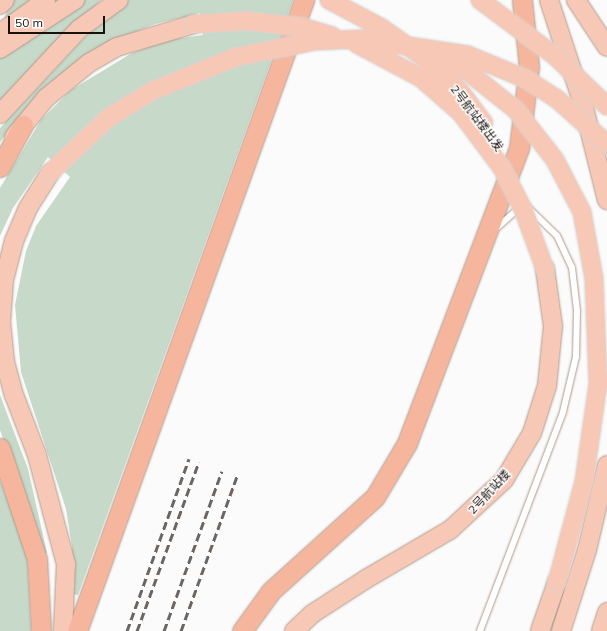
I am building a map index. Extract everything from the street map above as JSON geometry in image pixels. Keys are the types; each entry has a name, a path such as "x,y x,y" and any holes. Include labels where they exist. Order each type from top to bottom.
{"highway":[{"path":"77,631 304,0"},
{"path":"242,631 271,591 363,510 395,467 514,162 529,88 528,41 522,0"},
{"path":"0,167 23,125"},
{"path":"0,448 37,559 41,631"}],"main road":[{"path":"0,5 5,0"},
{"path":"0,33 46,0"},
{"path":"0,49 75,0"},
{"path":"0,114 79,29 119,0"},
{"name":"2号航站楼出发","path":"329,0 382,28 426,59 459,90 515,171 535,216 545,269"},
{"path":"480,0 555,56 607,106"},
{"path":"549,0 578,90 607,200"},
{"path":"576,0 607,47"},
{"path":"0,155 46,98 89,63 117,47 194,24 246,21 302,27 366,46 421,78 461,113 502,168 523,209 545,269"},
{"path":"63,631 66,564 58,522 6,368 1,322 4,280 14,241 28,208 50,173 108,118 152,91 195,71 269,48 315,41 362,40 399,43 468,55 501,67 556,99 607,144"},
{"path":"399,43 467,71 516,110 555,160 582,212 595,286 598,384 584,481 557,582 540,631"},
{"name":"2号航站楼","path":"294,631 312,614 450,530 476,509 519,458 540,411 552,353 553,326 545,269"},
{"path":"561,631 587,550 607,465"},
{"path":"602,631 607,612"},
{"path":"602,631 607,620"}],"lane":[{"path":"480,631 558,426 576,357 577,311 572,268 546,223 526,207 517,188 514,162"},
{"path":"479,252 510,213 526,207"}],"green space":[{"path":"11,0 101,0 0,103 0,30"},
{"path":"129,0 293,0 78,595 72,594 72,547 66,509 21,372 15,305 26,251 36,226 70,177 48,157 13,208 0,236 0,188 41,120 71,90 132,53 167,40 203,35 200,13 155,24 110,42 38,97 0,142 0,128 84,38"},
{"path":"0,395 28,469 47,553 42,553 0,430"},
{"path":"0,480 27,553 31,631 0,631"}],"railway":[{"path":"127,631 189,459"},
{"path":"137,631 199,462"},
{"path":"164,631 222,471"},
{"path":"181,631 237,476"}]}
